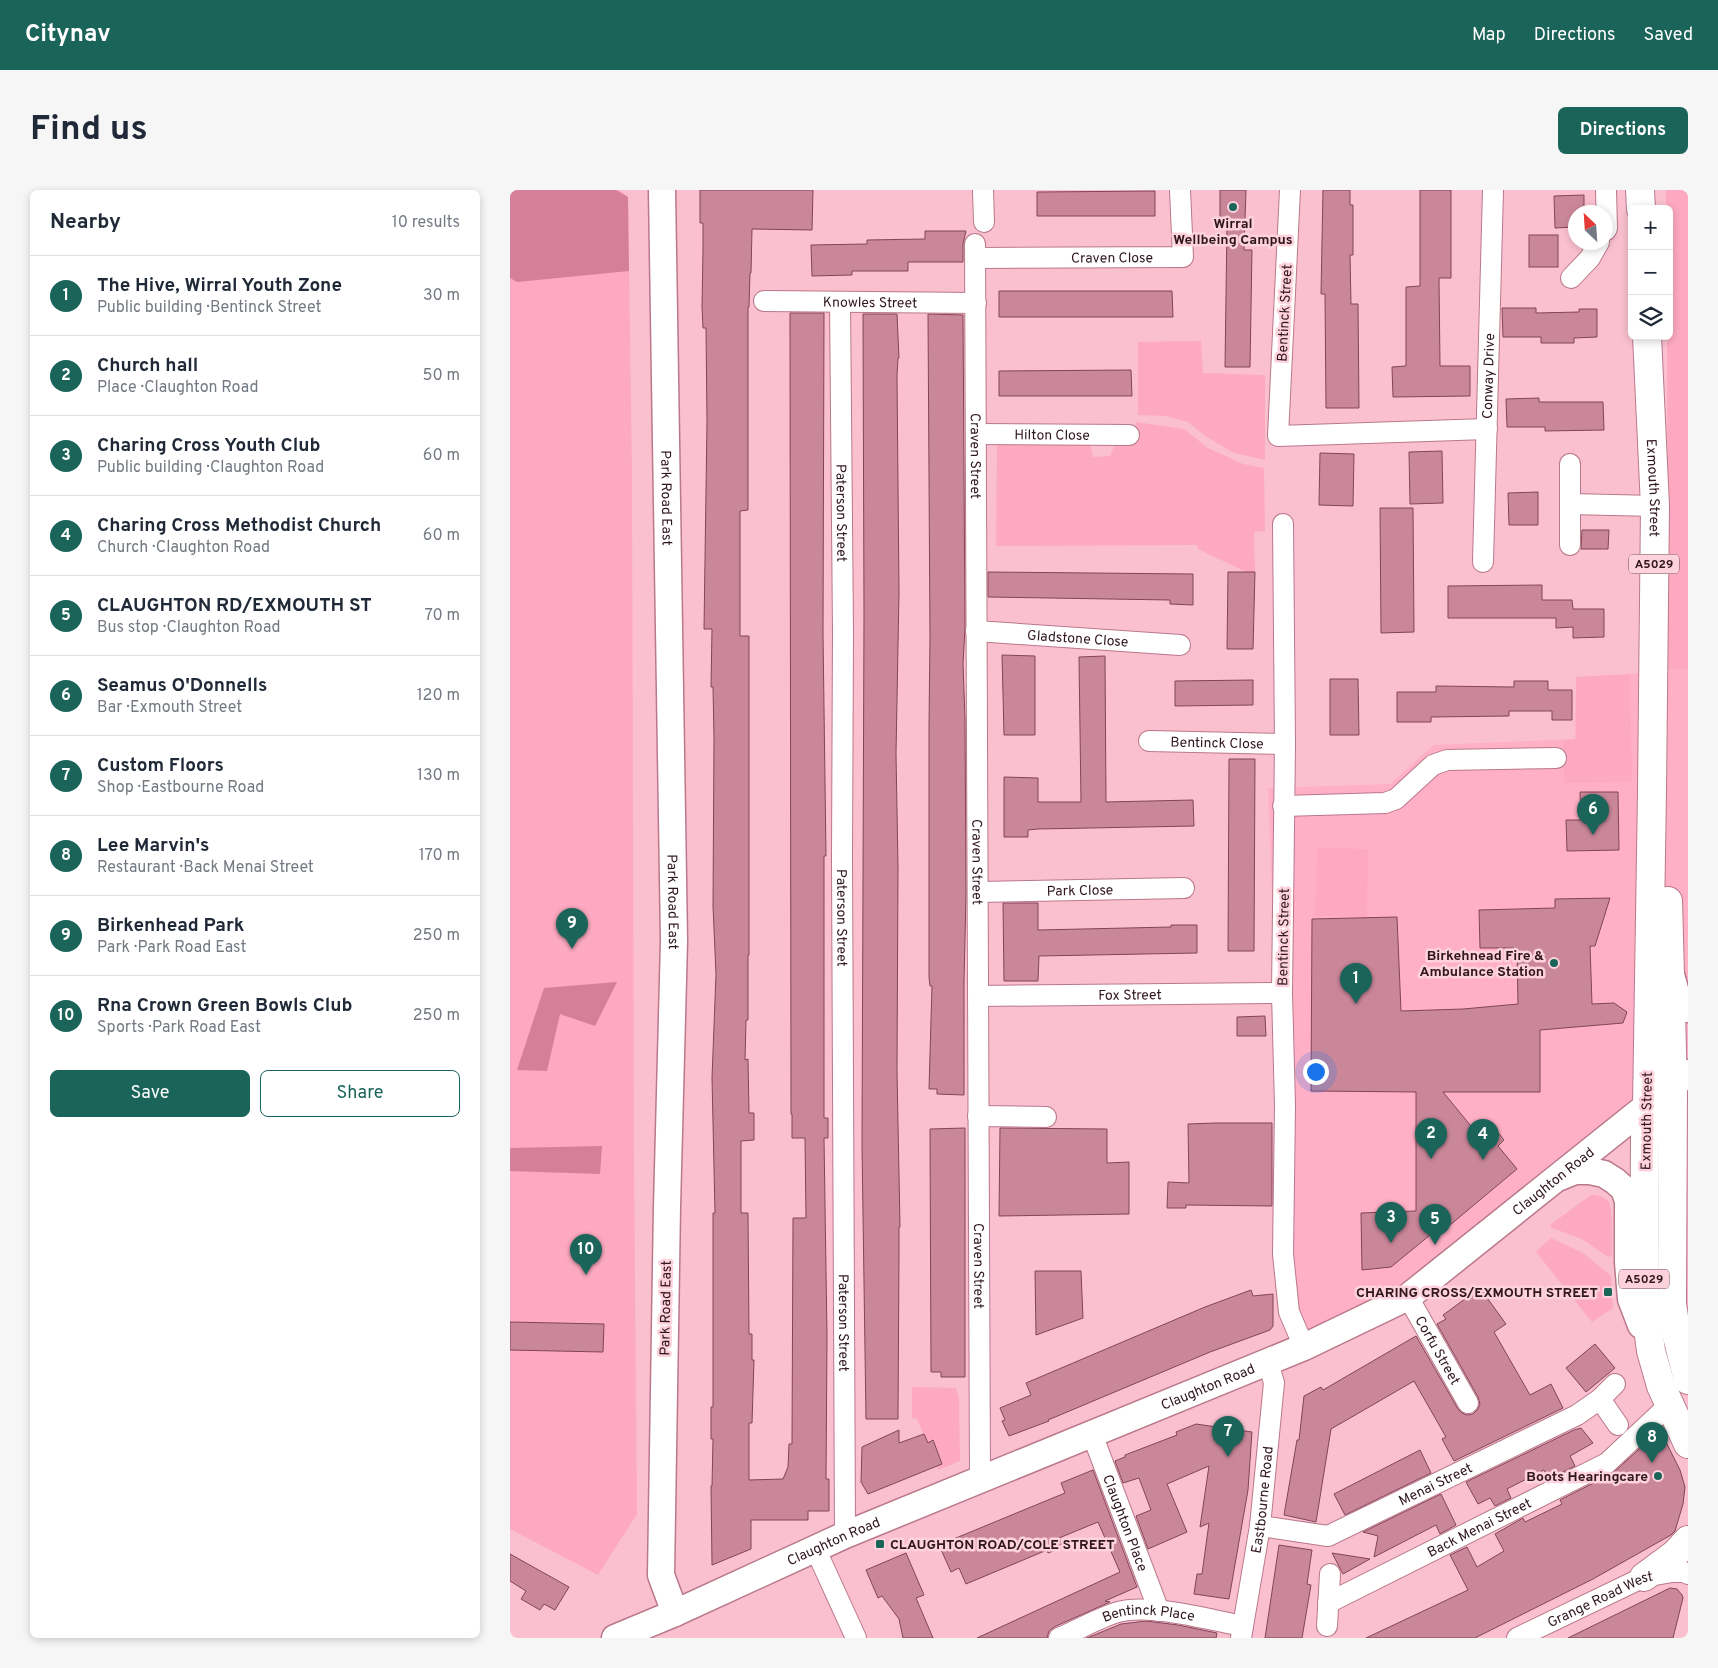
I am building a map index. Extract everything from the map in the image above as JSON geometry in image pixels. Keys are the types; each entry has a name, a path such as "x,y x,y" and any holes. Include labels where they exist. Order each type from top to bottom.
{"main road":[{"path":"1640,190 1641,205"},
{"name":"Exmouth Street","path":"1647,340 1655,506 1644,1297 1651,1351 1661,1386 1688,1444"},
{"name":"Exmouth Street","path":"1652,791 1668,891 1670,972 1681,1080 1672,1304 1677,1336 1688,1380"},
{"path":"1644,1578 1675,1554 1688,1540"}],"street":[{"name":"Park Road East","path":"662,190 674,942 660,1575 675,1613"},
{"path":"983,190 984,222"},
{"name":"Craven Close","path":"976,251 1183,257 1180,190"},
{"name":"Bentinck Street","path":"1290,190 1278,436 1487,429"},
{"name":"Conway Drive","path":"1483,562 1493,190"},
{"path":"1606,190 1606,205"},
{"path":"1572,278 1590,258 1594,250"},
{"name":"Craven Street","path":"976,251 980,1479"},
{"name":"Knowles Street","path":"764,302 976,303"},
{"name":"Paterson Street","path":"840,302 843,622 842,858 845,1534"},
{"name":"Hilton Close","path":"976,434 1129,435"},
{"path":"1570,464 1570,545"},
{"path":"1570,504 1655,506"},
{"name":"Bentinck Street","path":"1283,524 1285,744 1282,993 1284,1106 1283,1254 1289,1312 1304,1347"},
{"name":"Gladstone Close","path":"976,632 1180,645"},
{"name":"Bentinck Close","path":"1149,741 1285,744"},
{"path":"1283,806 1384,803 1396,799 1432,765 1446,760 1556,758"},
{"name":"Park Close","path":"978,892 1184,888"},
{"path":"1670,972 1678,1000 1688,1009"},
{"name":"Fox Street","path":"978,996 1282,993"},
{"name":"Claughton Road","path":"615,1638 675,1613 845,1534 1304,1347 1408,1297 1681,1080"},
{"path":"978,1116 1046,1117"},
{"path":"1559,1178 1575,1171 1590,1170 1604,1174 1624,1189 1628,1201 1628,1262 1631,1299 1651,1351"},
{"name":"Corfu Street","path":"1408,1297 1468,1403"},
{"name":"Eastbourne Road","path":"1242,1632 1260,1526 1274,1383 1268,1362"},
{"name":"Menai Street","path":"1260,1526 1328,1536 1577,1415 1600,1399 1615,1384"},
{"path":"1600,1399 1618,1425"},
{"name":"Back Menai Street","path":"1328,1603 1607,1462 1669,1405"},
{"name":"Claughton Place","path":"1092,1434 1159,1610"},
{"path":"815,1548 856,1638"},
{"name":"Grange Road West","path":"1517,1638 1644,1578 1672,1572 1688,1574"},
{"path":"1327,1626 1330,1574"},
{"name":"Bentinck Place","path":"1059,1638 1119,1612 1159,1610 1242,1632"}],"shaded area":[{"path":"510,190 619,190 628,197 632,470 637,1514 598,1575 510,1529"},
{"path":"510,190 616,190 628,197 629,271 517,282 510,278"},
{"path":"1666,190 1688,190 1688,669 1668,670 1667,340 1673,340 1673,205 1666,205"},
{"path":"1201,341 1203,373 1265,375 1265,460 1234,453 1205,436 1188,422 1166,416 1138,415 1138,342"},
{"path":"1136,422 1184,429 1208,448 1243,464 1264,468 1265,531 1254,532 1255,572 1246,572 1198,549 1197,545 996,546 997,440 1079,438 1091,447 1093,457 1110,456 1115,444 1136,437"},
{"path":"1688,669 1688,1328 1661,1097 1462,1254 1304,1347 1284,1225 1268,788 1390,784 1434,745 1575,739 1576,677"},
{"path":"1630,674 1632,782 1564,783 1563,740 1576,739 1576,677"},
{"path":"1317,848 1368,849 1367,917 1315,916"},
{"path":"617,982 595,1026 560,1014 547,1071 517,1070 544,988"},
{"path":"602,1146 600,1174 510,1171 510,1148"},
{"path":"1591,1195 1601,1196 1609,1202 1612,1220 1612,1256 1608,1257 1582,1239 1552,1228 1550,1225"},
{"path":"1551,1238 1583,1253 1611,1276 1613,1308 1592,1322 1536,1252"},
{"path":"912,1387 956,1388 959,1400 960,1461 938,1470 917,1419 912,1418"}],"building":[{"path":"700,190 813,190 812,230 752,229 748,307 748,510 740,511 740,636 749,636 749,955 745,1060 748,1059 749,1113 754,1113 754,1140 741,1141 741,1213 748,1213 749,1334 752,1334 752,1360 754,1360 752,1423 749,1423 749,1480 783,1479 788,1467 789,1444 792,1444 793,1218 806,1218 805,1138 792,1138 791,1114 790,313 824,313 823,634 826,856 824,856 824,1118 828,1118 828,1138 824,1138 827,1336 826,1479 829,1479 829,1511 808,1511 808,1520 751,1520 751,1549 712,1565 711,1486 713,1439 711,1439 711,1407 713,1407 713,1213 715,1213 712,1078 716,974 713,906 714,739 713,687 711,687 712,629 704,629 707,422 706,328 703,328 702,307 703,223 700,223"},
{"path":"1220,190 1246,190 1244,250 1252,250 1250,367 1225,367 1227,224 1220,224"},
{"path":"1323,190 1350,190 1350,205 1353,205 1353,255 1350,255 1351,304 1358,304 1359,408 1326,408 1325,294 1321,294"},
{"path":"1420,190 1451,190 1451,278 1439,278 1440,366 1470,366 1470,396 1393,397 1392,367 1406,366 1406,287 1420,286"},
{"path":"1155,191 1155,216 1037,216 1037,192"},
{"path":"1584,195 1584,205 1568,205 1568,227 1555,228 1554,196"},
{"path":"925,231 966,231 963,244 963,262 908,262 908,271 852,271 852,275 812,276 811,245 867,244 867,240 925,239"},
{"path":"1529,235 1558,235 1558,267 1529,267"},
{"path":"999,291 1172,291 1173,317 999,317"},
{"path":"1502,308 1536,308 1536,313 1579,312 1579,309 1597,309 1597,337 1574,338 1574,343 1541,343 1541,337 1503,337"},
{"path":"863,314 897,314 899,358 897,376 899,592 896,754 898,866 897,1071 900,1227 898,1419 866,1419 862,1146"},
{"path":"928,314 963,315 965,628 963,664 966,894 964,1095 937,1094 937,1089 929,1089 932,986 930,986 929,977 930,637"},
{"path":"1131,370 1132,396 999,396 999,371"},
{"path":"1539,398 1539,402 1603,402 1604,430 1545,431 1545,427 1507,427 1506,399"},
{"path":"1442,451 1443,503 1410,504 1409,452"},
{"path":"1320,453 1354,454 1353,506 1319,505"},
{"path":"1538,492 1538,525 1509,525 1508,493"},
{"path":"1380,508 1413,508 1414,632 1381,633"},
{"path":"1582,530 1609,530 1608,549 1581,549"},
{"path":"988,572 1193,574 1193,605 1170,604 1170,600 988,597"},
{"path":"1228,572 1255,572 1253,649 1227,649"},
{"path":"1542,585 1542,600 1572,600 1573,609 1604,609 1604,637 1573,638 1573,627 1556,628 1556,618 1448,618 1448,586"},
{"path":"1002,655 1035,656 1035,735 1004,735"},
{"path":"1105,656 1106,802 1193,800 1194,826 1038,829 1028,830 1028,837 1004,837 1004,777 1038,778 1038,802 1081,802 1079,657"},
{"path":"1330,679 1358,679 1359,735 1330,735"},
{"path":"1253,680 1253,705 1175,706 1175,681"},
{"path":"1514,681 1548,681 1548,690 1572,690 1572,720 1552,720 1552,711 1509,711 1509,716 1431,717 1431,722 1397,722 1397,692 1436,692 1436,686 1514,687"},
{"path":"1229,759 1255,759 1254,951 1228,951"},
{"path":"1580,792 1618,792 1619,850 1567,851 1566,820 1581,820"},
{"path":"1610,898 1595,946 1590,946 1592,1004 1614,1003 1627,1012 1623,1023 1540,1030 1540,1092 1443,1092 1475,1131 1488,1120 1504,1140 1498,1146 1517,1169 1444,1230 1441,1226 1391,1267 1362,1270 1361,1213 1416,1211 1416,1092 1311,1091 1312,919 1397,917 1401,1011 1463,1009 1518,1004 1517,948 1480,948 1479,910 1555,908 1555,899"},
{"path":"1003,903 1038,903 1038,930 1197,925 1197,953 1039,956 1038,981 1004,981"},
{"path":"1265,1016 1266,1036 1237,1036 1237,1017"},
{"path":"1272,1123 1272,1206 1186,1205 1186,1208 1167,1208 1168,1182 1189,1183 1188,1124"},
{"path":"965,1128 965,1377 941,1377 941,1372 931,1372 930,1129"},
{"path":"1000,1128 1107,1129 1107,1163 1129,1162 1129,1214 999,1216"},
{"path":"1035,1271 1081,1271 1083,1318 1036,1335"},
{"path":"1480,1288 1506,1324 1494,1332 1530,1395 1551,1384 1563,1408 1454,1461 1442,1439 1446,1437 1414,1381 1331,1429 1316,1522 1284,1515 1297,1440 1299,1440 1304,1396 1321,1387 1323,1390 1416,1336 1458,1409 1467,1415 1473,1414 1478,1409 1480,1404 1478,1397 1437,1324 1446,1319 1443,1315"},
{"path":"1251,1290 1253,1296 1273,1294 1273,1326 1270,1330 1210,1352 1049,1421 1009,1436 1002,1421 1005,1420 1000,1408 1031,1395 1026,1383 1205,1307"},
{"path":"510,1322 604,1324 603,1352 510,1350"},
{"path":"1595,1344 1615,1368 1586,1392 1566,1368"},
{"path":"1196,1424 1252,1432 1248,1490 1229,1599 1194,1594 1197,1574 1202,1574 1209,1523 1200,1527 1209,1466 1167,1484 1187,1532 1148,1549 1136,1516 1151,1510 1139,1478 1123,1483 1115,1461 1125,1457 1125,1455 1177,1435 1176,1432"},
{"path":"1581,1428 1593,1443 1570,1456 1575,1466 1549,1479 1544,1470 1507,1489 1511,1498 1495,1506 1490,1498 1478,1504 1466,1482"},
{"path":"899,1430 899,1443 924,1434 928,1443 933,1440 942,1464 868,1494 861,1482 862,1447"},
{"path":"1660,1430 1680,1470 1685,1487 1683,1504 1675,1531 1671,1535 1593,1579 1475,1638 1366,1638 1468,1590 1450,1555 1467,1547 1477,1567 1504,1551 1495,1534 1523,1518 1525,1522 1562,1504 1560,1500 1613,1473"},
{"path":"1420,1450 1431,1473 1345,1515 1334,1494"},
{"path":"1093,1470 1137,1587 1105,1601 1110,1602 1054,1627 1049,1631 1047,1638 977,1638 1120,1572 1098,1522 1059,1538 1063,1547 1048,1553 1047,1550 966,1584 959,1568 951,1572 939,1545 1065,1493 1061,1483"},
{"path":"1441,1494 1456,1525 1440,1534 1436,1525 1374,1557 1378,1536 1363,1532"},
{"path":"1279,1545 1312,1550 1307,1584 1311,1585 1302,1638 1265,1638"},
{"path":"906,1553 924,1595 916,1598 933,1638 903,1638 899,1619 882,1596 878,1598 866,1570"},
{"path":"1332,1553 1370,1559 1343,1574"},
{"path":"510,1554 569,1587 555,1610 544,1604 540,1610 521,1599 526,1591 510,1581"},
{"path":"1670,1588 1677,1589 1683,1598 1673,1638 1568,1638"},
{"path":"1146,1621 1217,1633 1216,1638 1087,1638 1121,1624"}],"place":[{"name":"Wirral Wellbeing Campus","path":"1233,207"},
{"name":"Seamus O'Donnells","path":"1593,835"},
{"name":"Birkenhead Park","path":"572,949"},
{"name":"Birkehnead Fire & Ambulance Station","path":"1554,963"},
{"name":"The Hive, Wirral Youth Zone","path":"1356,1004"},
{"name":"Church hall","path":"1431,1159"},
{"name":"Charing Cross Methodist Church","path":"1483,1160"},
{"name":"Charing Cross Youth Club","path":"1391,1243"},
{"name":"CLAUGHTON RD/EXMOUTH ST","path":"1435,1245"},
{"name":"Rna Crown Green Bowls Club","path":"586,1275"},
{"name":"CHARING CROSS/EXMOUTH STREET","path":"1608,1292"},
{"name":"Custom Floors","path":"1228,1457"},
{"name":"Lee Marvin's","path":"1652,1463"},
{"name":"Boots Hearingcare","path":"1658,1476"},
{"name":"CLAUGHTON ROAD/COLE STREET","path":"880,1544"}]}
